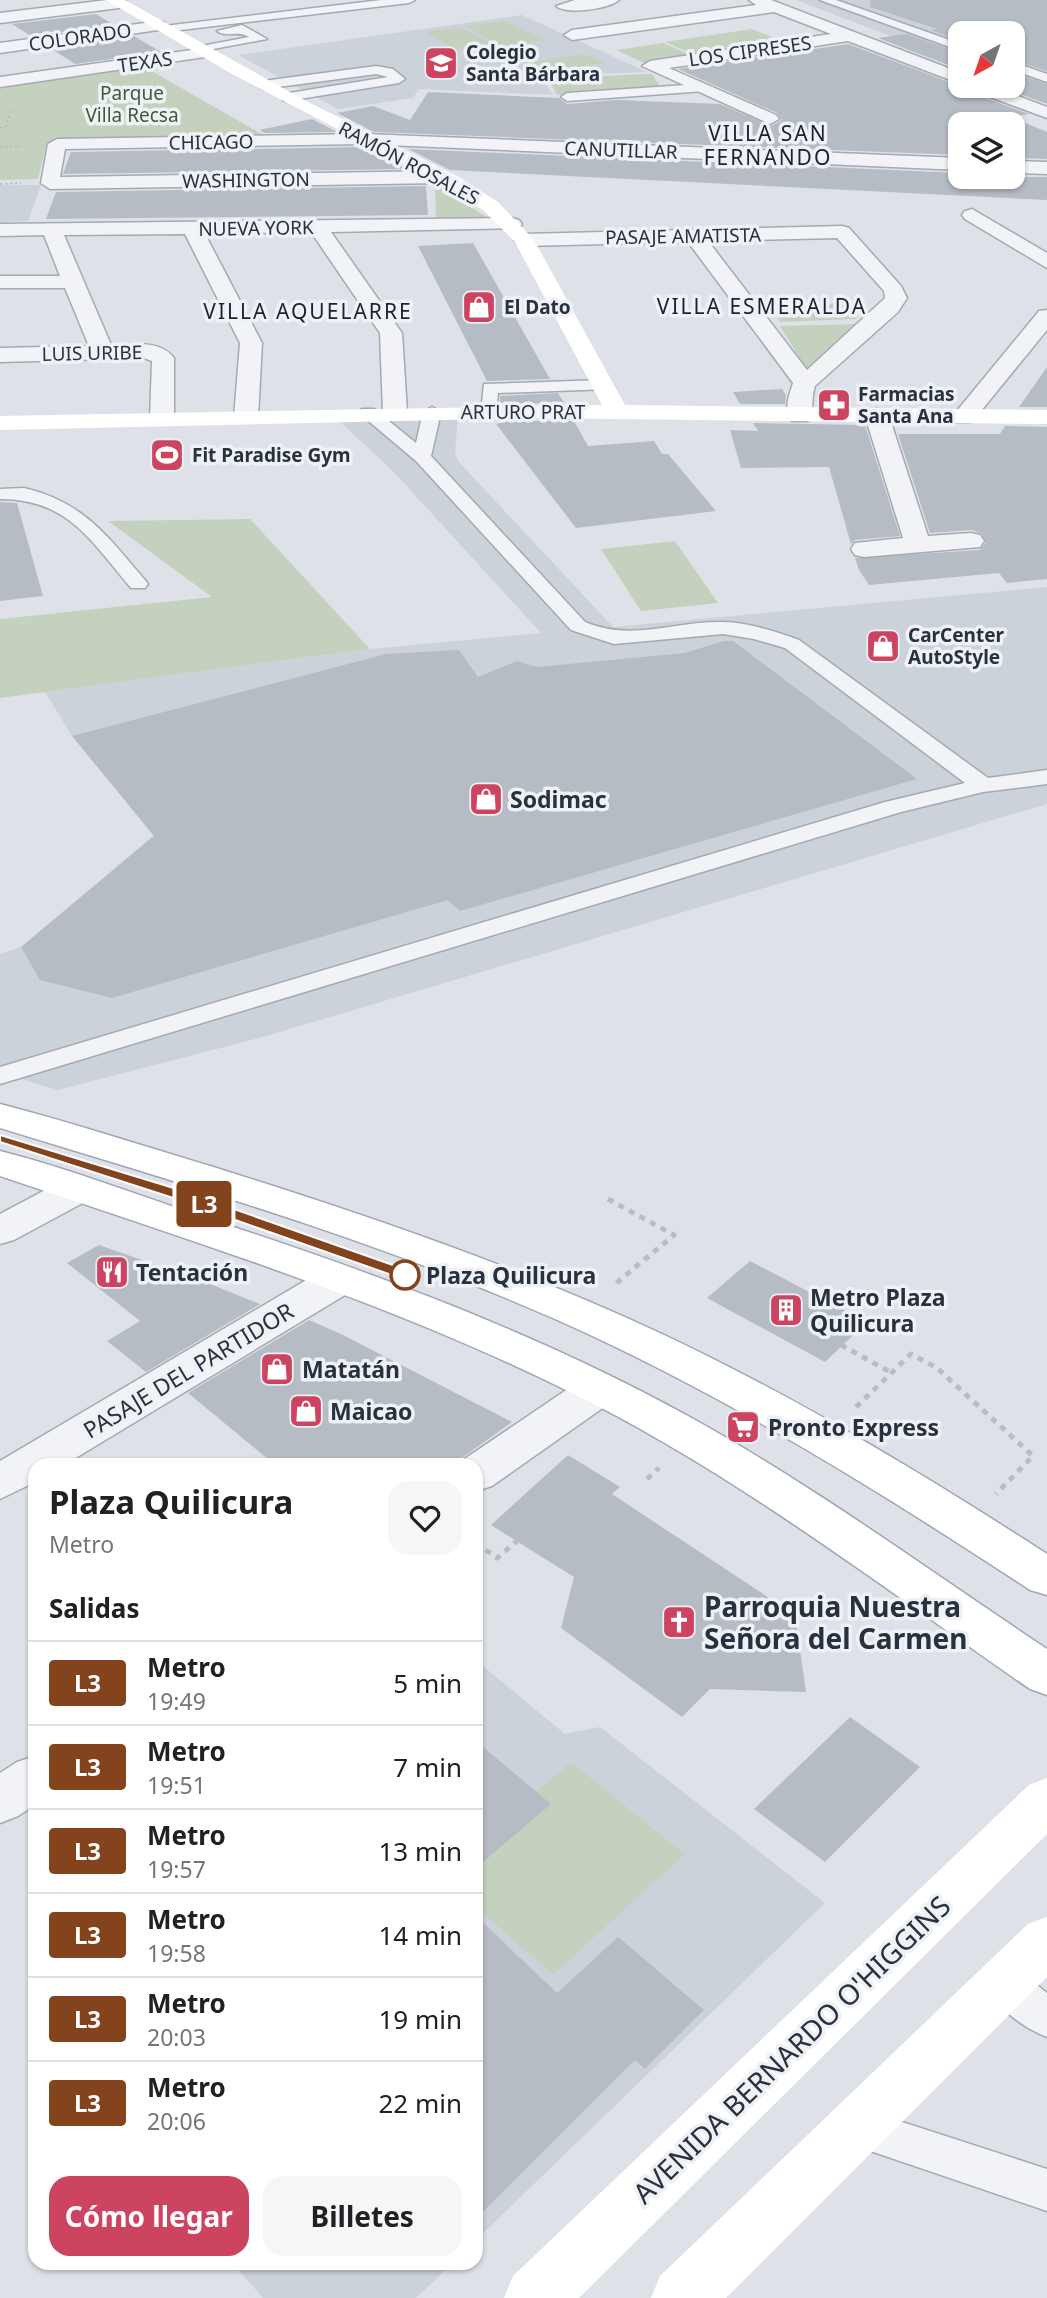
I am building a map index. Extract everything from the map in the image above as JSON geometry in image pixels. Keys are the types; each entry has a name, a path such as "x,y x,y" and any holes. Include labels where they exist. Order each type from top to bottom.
{"street":[{"path":"559,3 611,0"},
{"path":"757,0 948,74"},
{"name":"RAMÓN ROSALES","path":"116,1 263,85 442,177 518,232 618,413"},
{"path":"0,18 116,1"},
{"path":"559,3 582,14"},
{"path":"572,35 775,7"},
{"name":"COLORADO","path":"0,48 167,31"},
{"name":"LOS CIPRESES","path":"701,88 650,66 849,36"},
{"name":"TEXAS","path":"0,82 201,50"},
{"path":"701,88 772,122 767,156"},
{"path":"1008,98 1047,113"},
{"name":"CHICAGO","path":"50,183 57,144 364,139"},
{"name":"CANUTILLAR","path":"364,139 948,163"},
{"path":"1025,167 1047,168"},
{"name":"WASHINGTON","path":"50,183 442,177"},
{"path":"972,215 1047,262"},
{"path":"317,227 391,334 395,412"},
{"name":"NUEVA YORK","path":"0,230 317,227 518,232"},
{"path":"192,228 251,343 246,417"},
{"path":"51,229 103,352"},
{"path":"994,229 1034,229"},
{"name":"PASAJE AMATISTA","path":"518,232 694,236 842,232 894,290 896,298 890,307 805,383"},
{"path":"694,236 805,383 799,399 800,416"},
{"path":"0,282 74,282"},
{"path":"964,417 1047,316"},
{"name":"LUIS URIBE","path":"0,355 148,351 162,356 162,419"},
{"name":"ARTURO PRAT","path":"0,423 490,411 1047,417"},
{"path":"877,416 918,545"},
{"path":"864,550 971,541"},
{"path":"0,1116 331,1217 571,1310 659,1350 811,1431 939,1507 1047,1577"},
{"path":"0,1163 341,1279 450,1321 599,1389 673,1427 739,1468 1047,1675"},
{"path":"0,1231 78,1189"},
{"name":"PASAJE DEL PARTIDOR","path":"40,1458 341,1279"},
{"path":"483,1469 599,1389"},
{"name":"PASAJE DEL PARTIDOR","path":"0,1482 28,1465"},
{"path":"0,1801 28,1782"},
{"name":"AVENIDA BERNARDO O'HIGGINS","path":"535,2298 1047,1800"},
{"path":"682,2298 1047,1941"}],"lane":[{"path":"167,31 409,0"},
{"path":"827,0 948,43"},
{"path":"167,31 242,29 261,39 201,50"},
{"path":"263,85 376,70 389,72 399,79 287,97"},
{"path":"1026,71 1047,78"},
{"path":"567,97 701,88"},
{"path":"490,411 490,388 603,386"},
{"path":"422,457 432,412"},
{"path":"368,413 422,457 578,626 593,635 613,640 639,640 721,628 770,636 792,644 983,785"},
{"path":"0,494 34,495 57,502 77,514 138,584"},
{"path":"0,1076 893,807 983,785 1047,777"},
{"path":"1004,1983 1047,2018"},
{"path":"856,2127 1047,2190"}],"path":[{"path":"608,1199 674,1235 630,1271"},
{"path":"841,1345 892,1373 911,1354 937,1368 1033,1456"},
{"path":"483,1548 497,1558 517,1541"}],"shaded area":[{"path":"796,0 1047,0 1047,96 1026,88 1026,21 948,21 948,58"},
{"name":"Colegio Santa Bárbara","path":"522,15 647,72 540,76 553,95 419,89 413,98 338,109 238,55"},
{"path":"0,185 41,185 28,221 0,222"},
{"path":"458,418 455,452 458,461 613,627 1047,587 1047,804 263,1037 58,1090 0,1073 0,954 21,947 154,835 72,736 45,692 370,649 541,633 391,469 339,421"},
{"path":"483,1666 565,1734 600,1727 825,1903 483,2233"},
{"path":"238,2270 446,2270 416,2298 263,2298"}],"green space":[{"path":"505,21 545,40 502,46 463,26"},
{"path":"459,27 491,43 455,48 424,32"},
{"path":"752,29 786,43 697,56 665,42"},
{"path":"663,43 693,56 646,64 616,50"},
{"path":"584,54 605,63 542,73 522,63"},
{"name":"Parque Villa Recsa","path":"141,65 267,137 47,142 38,179 0,180 0,85"},
{"path":"652,74 663,91 557,95 548,78"},
{"path":"435,185 490,219 436,219"},
{"path":"846,303 857,319 780,322 771,306"},
{"path":"857,324 807,370 780,326"},
{"path":"250,519 370,649 0,698 0,619 212,597 108,521"},
{"path":"675,541 718,603 641,611 601,549"},
{"path":"571,1762 685,1854 553,1975 483,1913 483,1837"}],"building":[{"path":"871,0 1047,0 1047,71 1026,64 1026,21 948,21 948,36 930,30 937,29 870,7"},
{"path":"96,14 114,25 31,36 12,24"},
{"path":"906,34 948,49 948,65 878,38"},
{"path":"134,36 161,52 75,64 50,48"},
{"path":"848,44 948,82 948,98 986,98 1024,112 948,112 948,154 374,132 337,113 373,106 410,120 428,92 559,98 567,104 616,100 720,104 771,126 782,120 777,113 678,69"},
{"path":"1026,77 1047,84 1047,104 1026,96"},
{"path":"312,119 337,132 265,133 259,130"},
{"path":"1025,123 1047,132 1047,159 1025,158"},
{"path":"364,147 408,169 63,174 71,152"},
{"path":"408,149 948,172 948,189 1025,189 1025,177 1047,177 1047,200 450,170"},
{"path":"426,186 428,215 46,219 56,192"},
{"name":"El Dato","path":"473,243 550,379 487,381 418,246"},
{"path":"1047,367 1047,407 1019,407"},
{"path":"782,389 786,395 785,404 740,404 733,392"},
{"path":"558,393 564,403 500,404 500,396"},
{"path":"508,421 574,421 588,446 654,441 662,454 668,454 716,511 576,528 496,424"},
{"path":"753,423 865,425 900,536 855,540 851,544 829,467 741,468 730,430 758,431"},
{"path":"1005,426 1047,427 1047,579 1007,583 999,573 869,585 855,558 980,550 986,542 982,534 972,530 930,533 898,434 1000,434"},
{"path":"0,502 17,503 43,596 0,601"},
{"name":"Sodimac","path":"724,641 733,641 917,779 460,911 448,900 112,998 40,980 21,947 154,836 72,736 386,654 459,650 478,677 517,661 537,667 685,653"},
{"path":"99,1245 260,1304 146,1372 107,1341 140,1321 67,1263"},
{"name":"Metro Plaza Quilicura","path":"750,1261 867,1322 825,1362 707,1298"},
{"path":"309,1320 512,1422 462,1458 267,1458 188,1393"},
{"name":"Parroquia Nuestra Señora del Carmen","path":"568,1455 620,1487 612,1494 795,1615 806,1692 710,1689 682,1717 561,1628 574,1577 491,1525"},
{"path":"850,1717 920,1767 825,1862 754,1809"},
{"path":"483,1747 551,1804 483,1862"},
{"path":"483,1923 557,1993 618,1937 704,2010 645,2069 635,2060 483,2212"}],"metro line":[{"name":"L3","path":"0,1139 172,1193 405,1275"}],"place":[{"name":"Colegio Santa Bárbara","path":"441,63"},
{"name":"El Dato","path":"479,307"},
{"name":"Farmacias Santa Ana","path":"834,405"},
{"name":"Fit Paradise Gym","path":"167,455"},
{"name":"CarCenter AutoStyle","path":"883,646"},
{"name":"Sodimac","path":"486,799"},
{"name":"Tentación","path":"112,1272"},
{"name":"Plaza Quilicura","path":"405,1275"},
{"name":"Metro Plaza Quilicura","path":"786,1310"},
{"name":"Matatán","path":"277,1369"},
{"name":"Maicao","path":"306,1411"},
{"name":"Pronto Express","path":"743,1427"},
{"name":"Parroquia Nuestra Señora del Carmen","path":"679,1622"}],"district":[{"name":"VILLA SAN FERNANDO","path":"768,145"},
{"name":"VILLA ESMERALDA","path":"762,306"},
{"name":"VILLA AQUELARRE","path":"308,311"}]}
